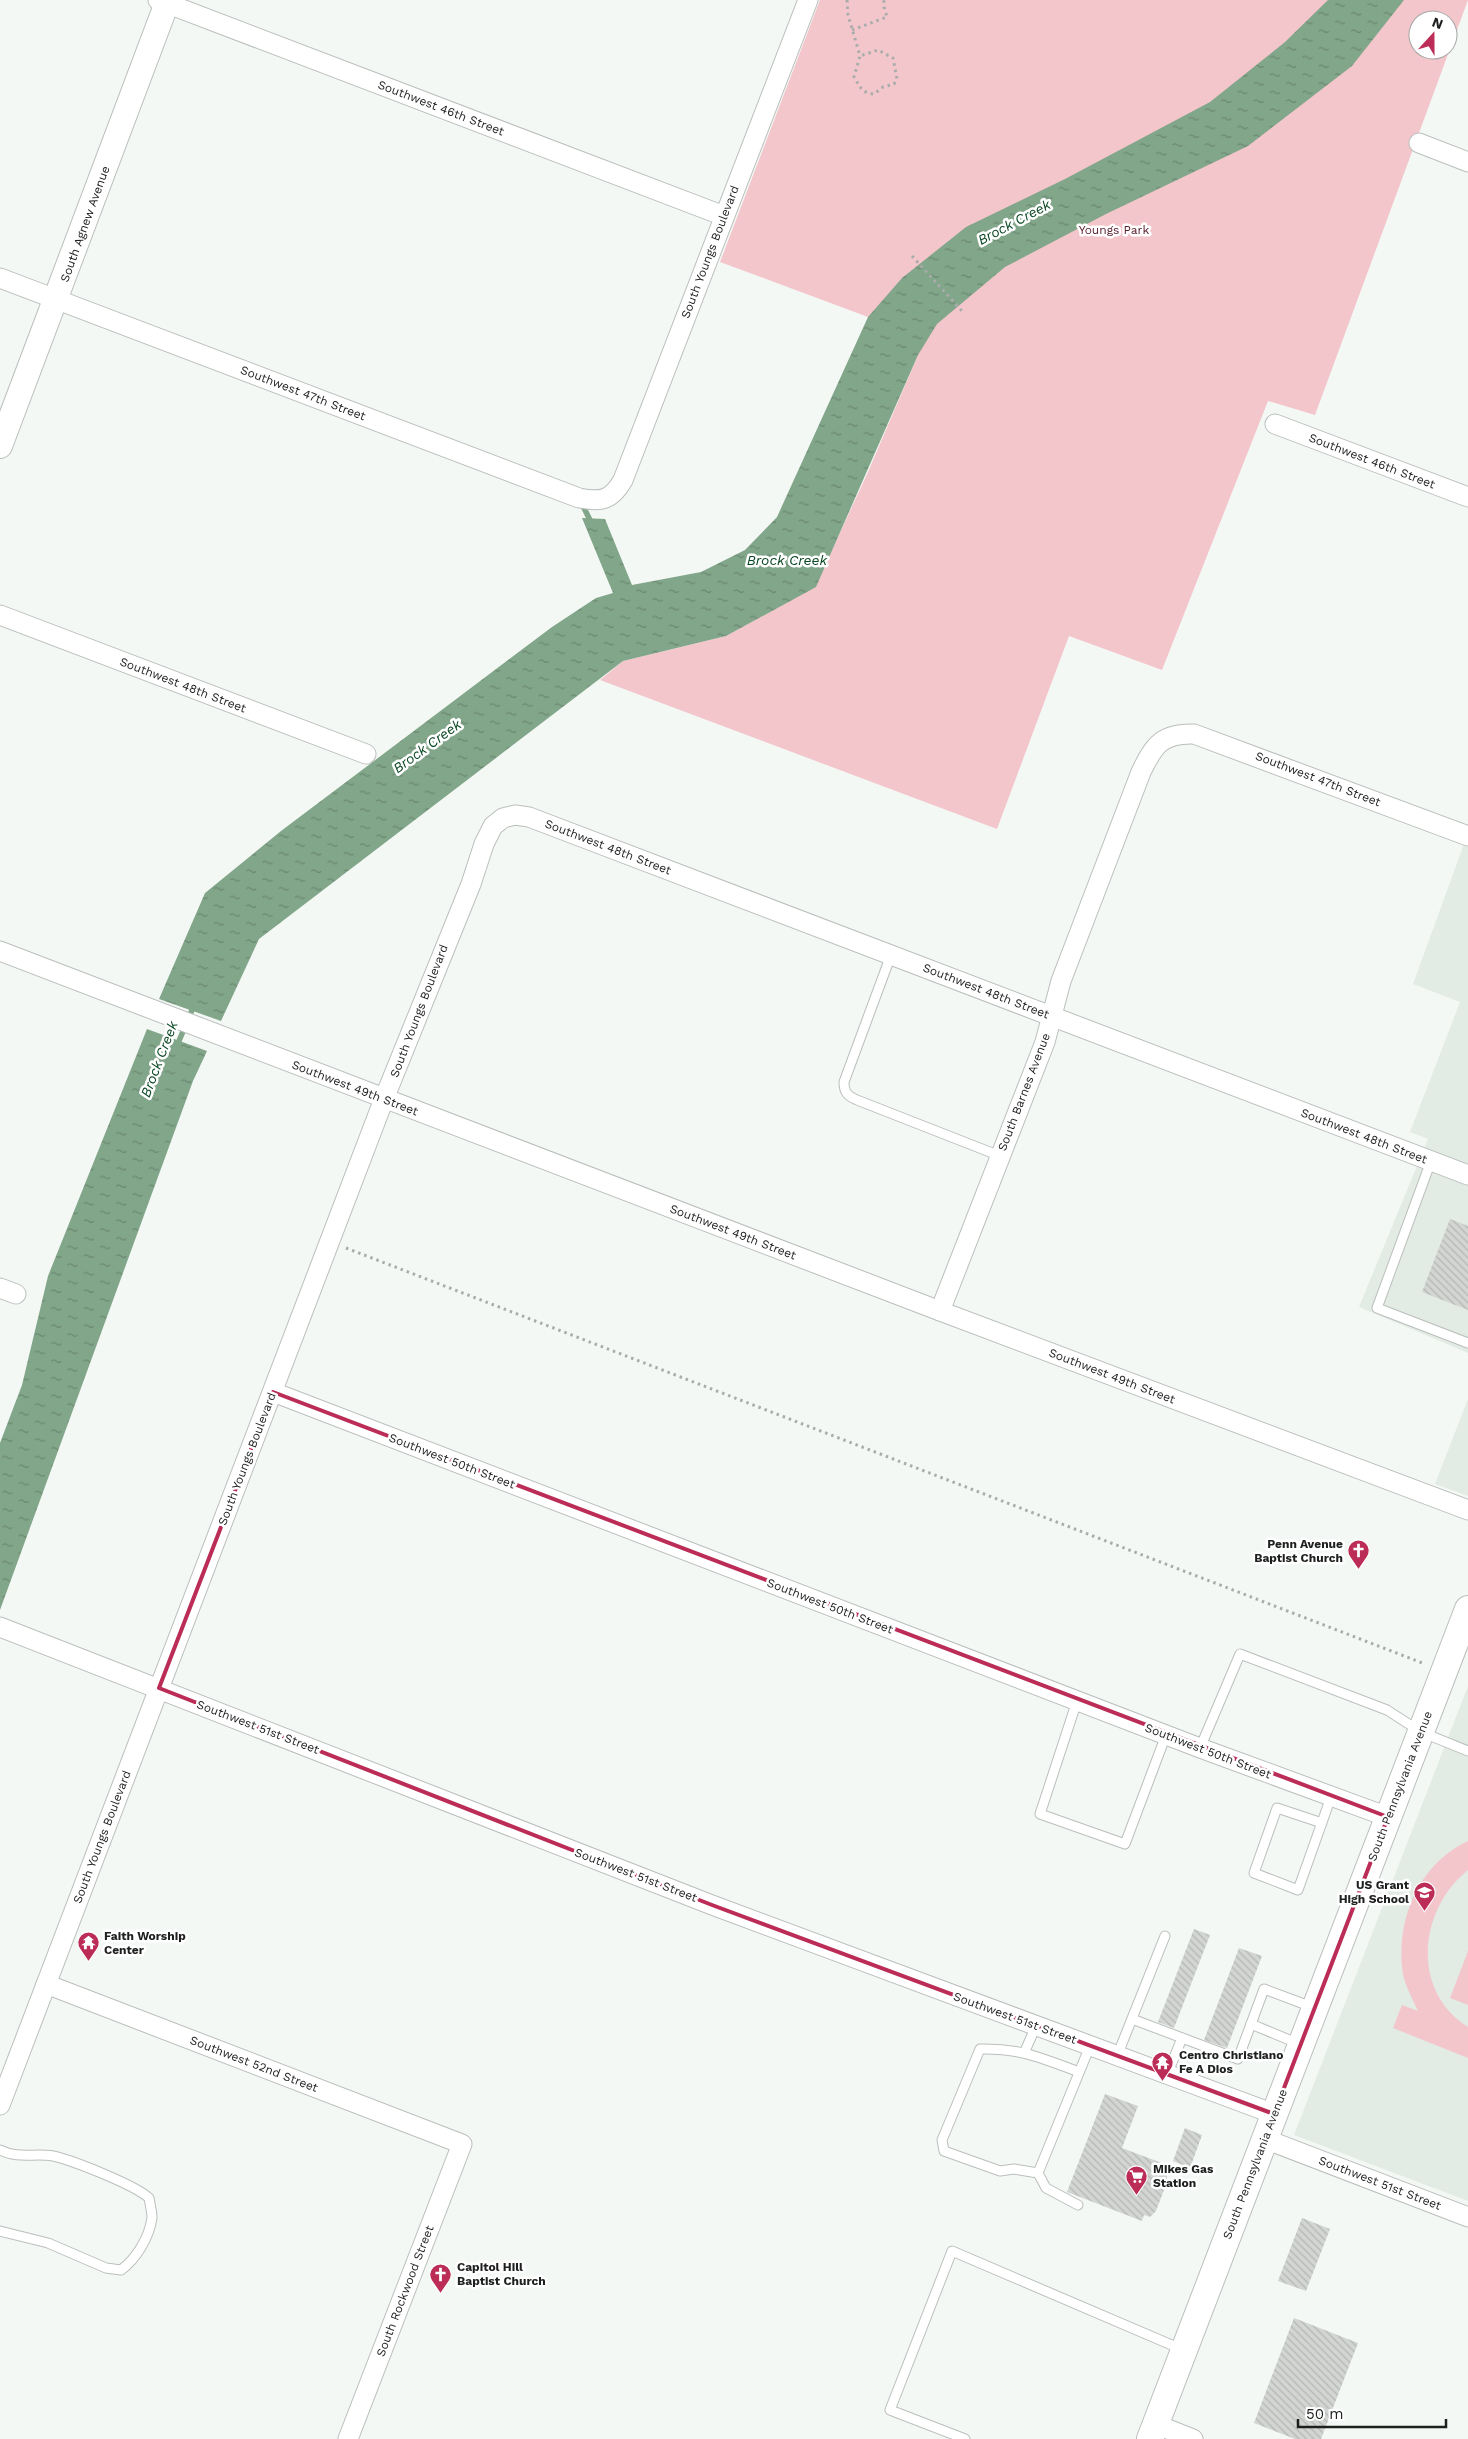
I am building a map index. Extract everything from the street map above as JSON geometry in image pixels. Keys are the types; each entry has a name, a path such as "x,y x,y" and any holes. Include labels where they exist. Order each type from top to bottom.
{"main road":[{"name":"South Pennsylvania Avenue","path":"1152,2432 1468,1609"}],"street":[{"name":"South Youngs Boulevard","path":"606,499 616,492 623,480 808,0"},
{"name":"Southwest 46th Street","path":"164,1 724,216"},
{"name":"South Agnew Avenue","path":"0,446 57,299 164,1"},
{"path":"1419,143 1468,162"},
{"name":"Southwest 47th Street","path":"0,278 579,498 594,501 606,499"},
{"name":"Southwest 46th Street","path":"1275,424 1468,497"},
{"name":"Southwest 48th Street","path":"0,615 366,754"},
{"name":"Southwest 47th Street","path":"1166,738 1177,733 1204,737 1468,836"},
{"name":"South Barnes Avenue","path":"940,1312 1044,1042 1061,981 1141,772 1150,755 1166,738"},
{"name":"Southwest 48th Street","path":"503,818 515,815 529,817 1468,1175"},
{"name":"South Youngs Boulevard","path":"0,2105 384,1099 471,884 484,844 493,826 503,818"},
{"name":"Southwest 49th Street","path":"0,951 940,1312 1468,1510"},
{"name":"Southwest 50th Street","path":"273,1392 1200,1748 1388,1817"},
{"name":"Southwest 51st Street","path":"0,1627 712,1905 1274,2114"},
{"name":"Southwest 52nd Street","path":"46,1984 462,2144"},
{"name":"Southwest 51st Street","path":"1265,2138 1468,2217"},
{"name":"South Rockwood Street","path":"348,2439 462,2144"},
{"path":"1152,2432 1193,2439"}],"lane":[{"path":"891,955 844,1082 844,1090 849,1096 857,1100 1000,1156"},
{"path":"1431,1162 1377,1308 1468,1343"},
{"path":"1200,1748 1240,1654 1387,1710 1421,1732 1468,1751"},
{"path":"1077,1700 1040,1814 1125,1844 1166,1735"},
{"path":"1322,1823 1277,1808 1254,1873 1298,1890 1322,1823 1331,1797"},
{"path":"1117,2056 1165,1936"},
{"path":"1132,2019 1238,2059 1264,1989 1315,2008"},
{"path":"1251,2024 1301,2045"},
{"path":"1025,2052 1036,2026"},
{"path":"1167,2075 1182,2038"},
{"path":"1038,2174 1090,2046"},
{"path":"1078,2205 1046,2188 1038,2174 1014,2169 1000,2171 986,2168 944,2151 942,2140 980,2048 1006,2048 1025,2052 1079,2072"},
{"path":"0,2150 17,2156 54,2157 132,2187 148,2198 152,2218 143,2243 132,2262 121,2270 106,2268 48,2243 0,2231"},
{"path":"965,2439 890,2410 952,2251 1184,2350"}],"path":[{"path":"847,0 852,30 860,56 854,77 866,93 874,94 883,87 894,84 897,80 893,58 890,56 878,50 860,56"},
{"path":"852,30 887,16 884,0"},
{"path":"912,256 962,311"},
{"path":"331,1242 1444,1671"}],"highlighted area":[{"path":"273,1392 1388,1817 1274,2114 712,1905 159,1688"}],"shaded area":[{"path":"1468,833 1468,1353 1359,1307 1428,1139 1410,1132 1460,1002 1413,984"},
{"path":"1468,1399 1468,1496 1435,1484"},
{"name":"US Grant High School","path":"1468,1686 1468,2201 1294,2135"}],"green space":[{"name":"Youngs Park","path":"820,0 1468,0 1458,27 1458,10 1408,10 1408,60 1446,60 1315,415 1268,401 1162,670 1069,636 997,829 600,680 623,661 726,636 815,587 868,472 918,355 868,317 720,262"},
{"path":"1468,1841 1468,1870 1452,1886 1439,1906 1431,1927 1428,1950 1430,1972 1437,1993 1449,2012 1468,2027 1468,2058 1393,2028 1402,2005 1418,2011 1406,1984 1402,1967 1403,1929 1408,1911 1425,1877 1437,1863 1451,1851"},
{"path":"1468,1951 1468,2005 1450,1998"}],"water":[{"name":"Brock Creek","path":"1328,0 1404,0 1352,66 1248,146 1106,214 1005,267 937,324 918,355 816,587 726,636 623,661 259,939 221,1021 159,999 205,893 281,831 552,627 596,598 613,593 582,518 605,519 632,585 701,572 745,550 777,517 868,317 902,278 966,227 1065,179 1210,102 1285,42"},
{"name":"Brock Creek","path":"147,1029 207,1051 193,1081 0,1610 0,1443 22,1385 48,1276"}],"building":[{"path":"1450,1219 1468,1226 1468,1310 1422,1292"},
{"path":"1194,1929 1210,1935 1174,2028 1158,2022"},
{"path":"1239,1948 1262,1956 1227,2048 1204,2040"},
{"path":"1105,2094 1138,2106 1122,2148 1167,2165 1167,2182 1156,2211 1150,2217 1144,2215 1142,2221 1067,2192"},
{"name":"Mikes Gas Station","path":"1185,2128 1202,2135 1190,2168 1173,2161"},
{"path":"1302,2218 1330,2229 1306,2291 1278,2281"},
{"path":"1294,2318 1358,2343 1321,2439 1295,2439 1254,2423"}],"waterway":[{"path":"584,508 592,524"},
{"name":"Brock Creek","path":"176,1048 195,1003"}],"place":[{"name":"Penn Avenue Baptist Church","path":"1359,1570"},
{"name":"US Grant High School","path":"1425,1911"},
{"name":"Faith Worship Center","path":"88,1962"},
{"name":"Centro Christiano Fe A Dios","path":"1163,2081"},
{"name":"Mikes Gas Station","path":"1137,2195"},
{"name":"Capitol Hill Baptist Church","path":"441,2293"}]}
